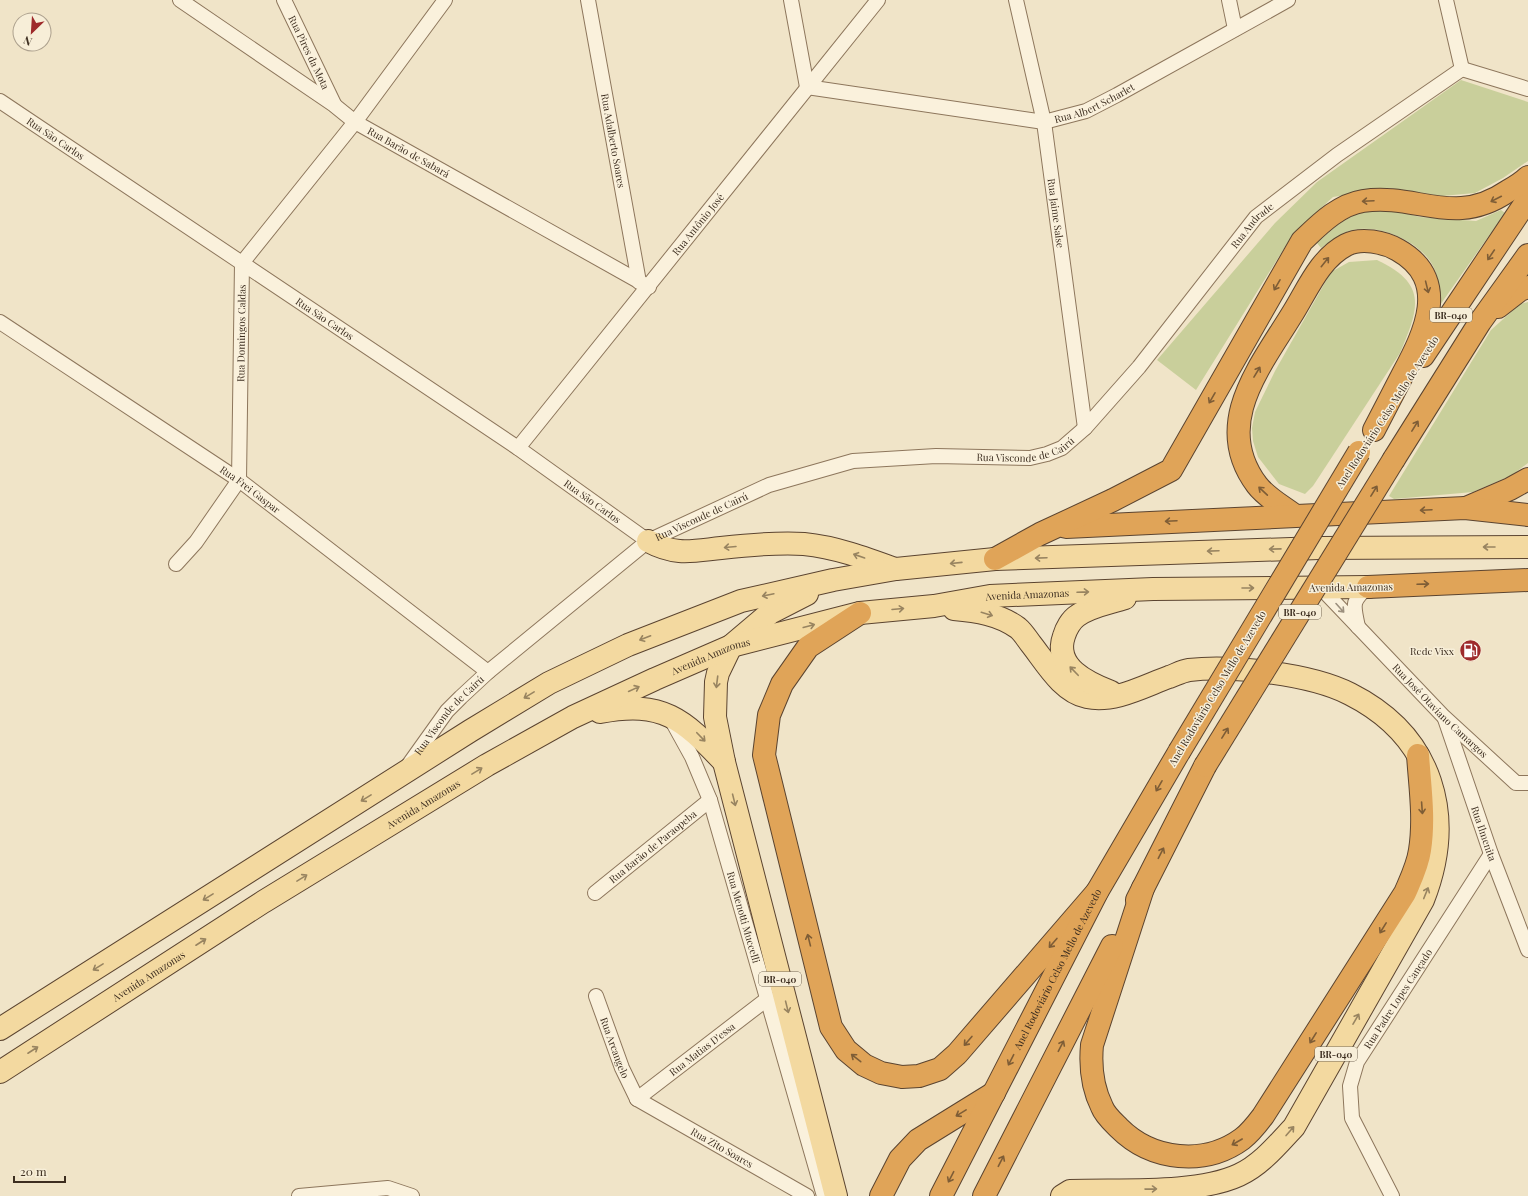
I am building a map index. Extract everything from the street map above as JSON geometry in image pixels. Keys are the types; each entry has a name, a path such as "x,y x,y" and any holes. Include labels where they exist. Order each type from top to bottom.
{"highway":[{"path":"995,559 1171,470 1302,241 1323,221 1345,207 1362,201 1392,200 1434,208 1461,209 1480,206 1498,198 1528,177"},
{"name":"Anel Rodoviário Celso Mello de Azevedo","path":"941,1196 1097,892 1179,752 1359,452 1528,200"},
{"path":"1294,515 1273,500 1257,485 1241,458 1238,421 1250,383 1326,259 1347,244 1369,241 1388,245 1409,256 1423,273 1429,288 1429,309 1425,330 1374,430"},
{"name":"BR-040","path":"984,1196 1205,766 1480,322 1528,255"},
{"path":"1480,322 1505,301 1528,287"},
{"path":"1465,508 1510,489 1528,479"},
{"path":"1054,528 1294,515 1465,508 1528,515"},
{"name":"Avenida Amazonas","path":"1368,587 1528,580"},
{"path":"860,613 808,647 782,684 770,715 764,755 831,1028 846,1050 864,1064 881,1073 902,1077 919,1076 940,1069 957,1054 1097,892"},
{"path":"1143,888 1092,1045 1090,1066 1102,1108 1125,1134 1145,1147 1168,1155 1188,1157 1207,1155 1234,1145 1244,1138 1263,1116 1405,893 1420,851 1422,814 1418,755"},
{"path":"881,1196 900,1159 918,1140 994,1093"}],"main road":[{"path":"648,541 671,550 691,552 767,544 803,544 832,548 896,569"},
{"path":"0,1029 470,731 549,683 628,645 741,600 833,580 896,569 995,559 1319,548 1528,547"},
{"path":"731,646 770,613 833,580"},
{"name":"Avenida Amazonas","path":"0,1072 262,902 487,765 573,717 655,678 731,646 860,613 934,606 990,596 1153,589 1368,587"},
{"path":"1120,695 1090,684 1074,673 1064,659 1061,646 1065,634 1076,616 1086,610 1153,589"},
{"name":"BR-040","path":"934,606 984,612 1009,622 1020,630 1054,674 1073,691 1085,697 1097,699 1120,695 1187,670 1247,669 1333,687 1350,694 1385,718 1418,755 1432,784 1438,817 1436,863 1430,883 1413,920 1294,1127 1259,1163 1239,1175 1209,1184 1181,1188 1066,1193"},
{"name":"BR-040","path":"731,646 718,673 716,682 715,717 724,762 836,1196"},
{"path":"573,717 622,708 651,709 668,714 695,732 724,762"},
{"path":"399,777 408,812"}],"street":[{"name":"Rua Barão de Sabará","path":"180,0 334,105 356,122 644,285"},
{"name":"Rua Pires da Mota","path":"284,0 334,105"},
{"path":"242,263 356,122 445,0"},
{"name":"Rua Adalberto Soares","path":"588,0 644,285"},
{"path":"791,0 808,87"},
{"name":"Rua Antônio José","path":"518,448 644,285 878,0"},
{"name":"Rua Jaime Salse","path":"1016,0 1044,122 1085,428"},
{"path":"1228,0 1235,29"},
{"name":"Rua Albert Scharlet","path":"808,87 1044,122 1092,108 1288,0"},
{"path":"1446,0 1462,69 1528,89"},
{"name":"Rua Andrade","path":"1085,428 1139,367 1256,217 1337,156 1462,69"},
{"name":"Rua São Carlos","path":"0,101 518,448 648,541"},
{"name":"Rua Domingos Caldas","path":"239,480 242,263"},
{"name":"Rua Frei Gaspar","path":"0,322 239,480 488,672"},
{"name":"Rua Visconde de Cairú","path":"399,777 447,711 488,672 648,541 769,484 853,461 936,456 1030,458 1047,454 1062,448 1085,428"},
{"path":"176,564 196,542 239,480"},
{"path":"1358,628 1354,607 1356,597 1368,587"},
{"name":"Rua José Otaviano Camargos","path":"1321,588 1444,717 1516,783 1528,783"},
{"name":"Rua Menotti Muccelli","path":"668,714 692,757 710,800 824,1196"},
{"name":"Rua Ilmenita","path":"1444,717 1491,854 1528,950"},
{"name":"Rua Barão de Paraopeba","path":"595,893 710,800"},
{"name":"Rua Padre Lopes Cançado","path":"1392,1196 1352,1118 1350,1086 1357,1062 1491,854"},
{"name":"Rua Arcangelo","path":"596,996 622,1068 637,1099"},
{"name":"Rua Matias D'essa","path":"637,1099 767,999"},
{"name":"Rua Zito Soares","path":"637,1099 807,1196"},
{"path":"299,1196 388,1188 412,1196"}],"green space":[{"path":"1461,80 1528,102 1528,161 1503,178 1475,193 1442,196 1389,188 1333,197 1293,234 1196,390 1157,360 1275,223 1317,182"},
{"path":"1372,210 1400,212 1420,217 1476,221 1501,210 1505,213 1440,305 1438,280 1433,266 1419,249 1398,236 1386,232 1363,229 1345,233 1321,248 1317,243 1336,226 1347,219"},
{"path":"1377,260 1405,278 1412,288 1415,299 1415,310 1412,323 1400,353 1313,486 1305,494 1279,484 1258,457 1253,441 1252,428 1255,412 1275,371 1331,272 1349,262"},
{"path":"1528,302 1528,463 1512,475 1473,492 1394,499 1389,496 1491,330 1520,304"}],"place":[{"name":"Rede Vixx","path":"1470,651"}]}
